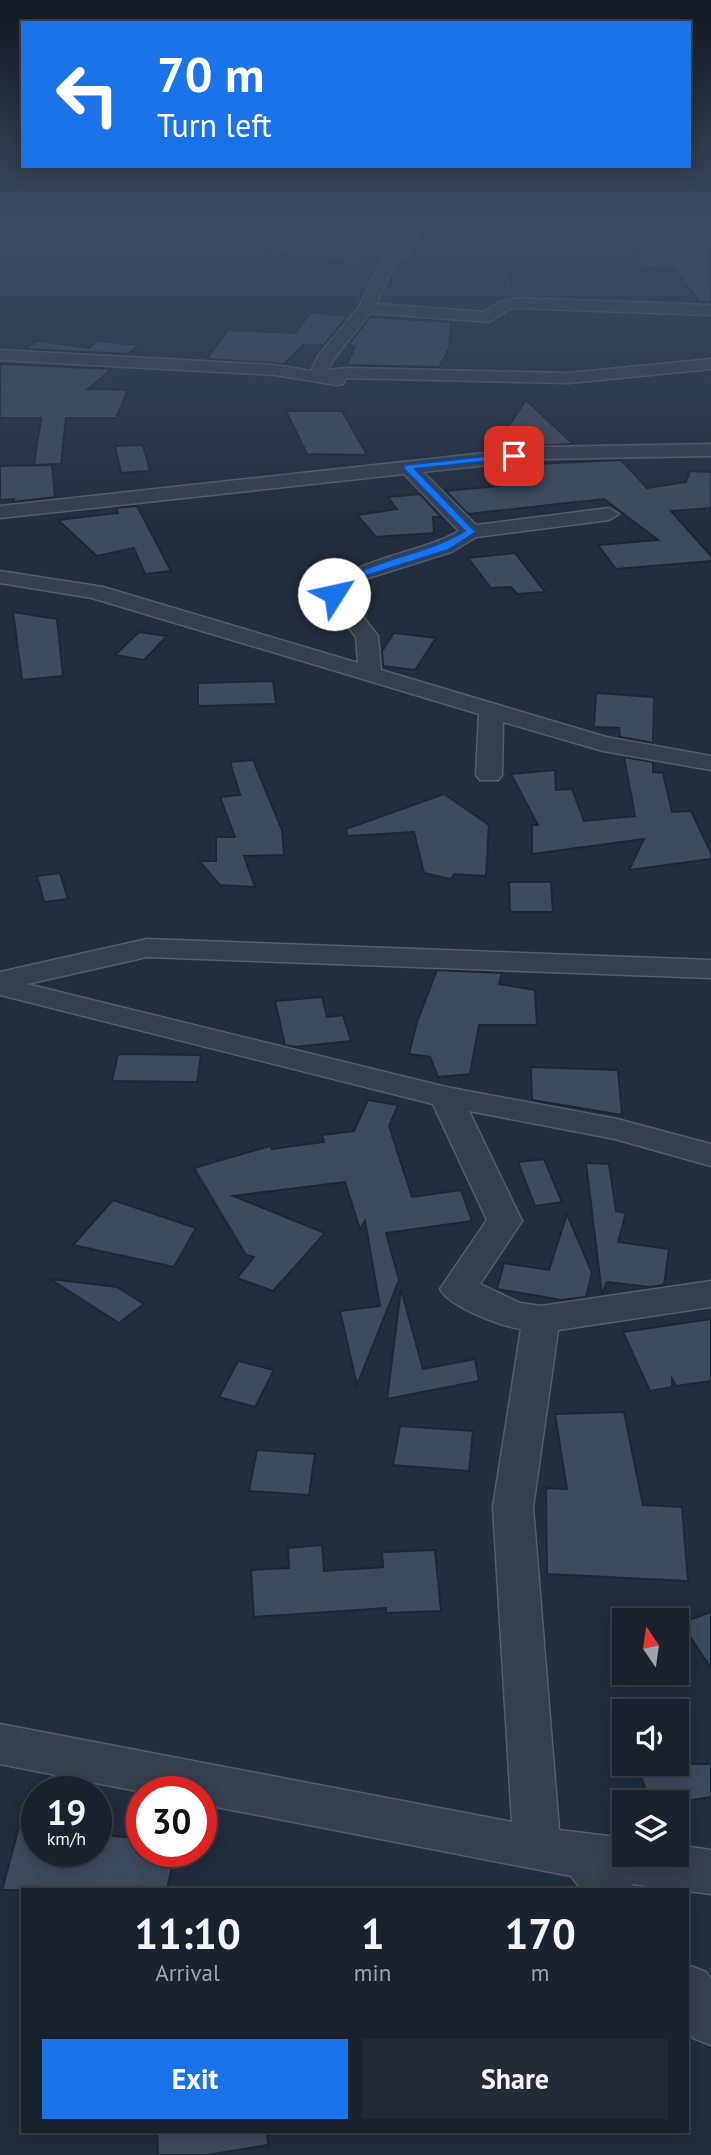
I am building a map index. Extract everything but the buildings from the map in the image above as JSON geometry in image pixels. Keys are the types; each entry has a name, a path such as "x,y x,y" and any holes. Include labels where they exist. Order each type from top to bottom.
{"street":[{"path":"317,377 325,359 351,327"},
{"path":"0,355 275,370 349,381 368,391"},
{"path":"317,377 346,373 569,378 711,364"},
{"path":"0,512 541,453 711,450"},
{"path":"408,467 471,532"},
{"path":"370,674 367,636 334,594 352,577 444,548 471,532 609,514"},
{"path":"0,577 95,592 603,744 711,763"},
{"path":"489,775 491,710"},
{"path":"0,984 147,948 711,968"},
{"path":"0,984 446,1097 617,1129 711,1155"},
{"path":"446,1097 505,1221 458,1289 513,1315 541,1319 711,1294"},
{"path":"537,1849 513,1507 541,1319"},
{"path":"0,1744 537,1849 598,1872 711,1871"},
{"path":"689,1991 711,2020"}],"route":[{"path":"334,594 352,577 444,548 471,532 457,521 408,467 514,456"}]}
